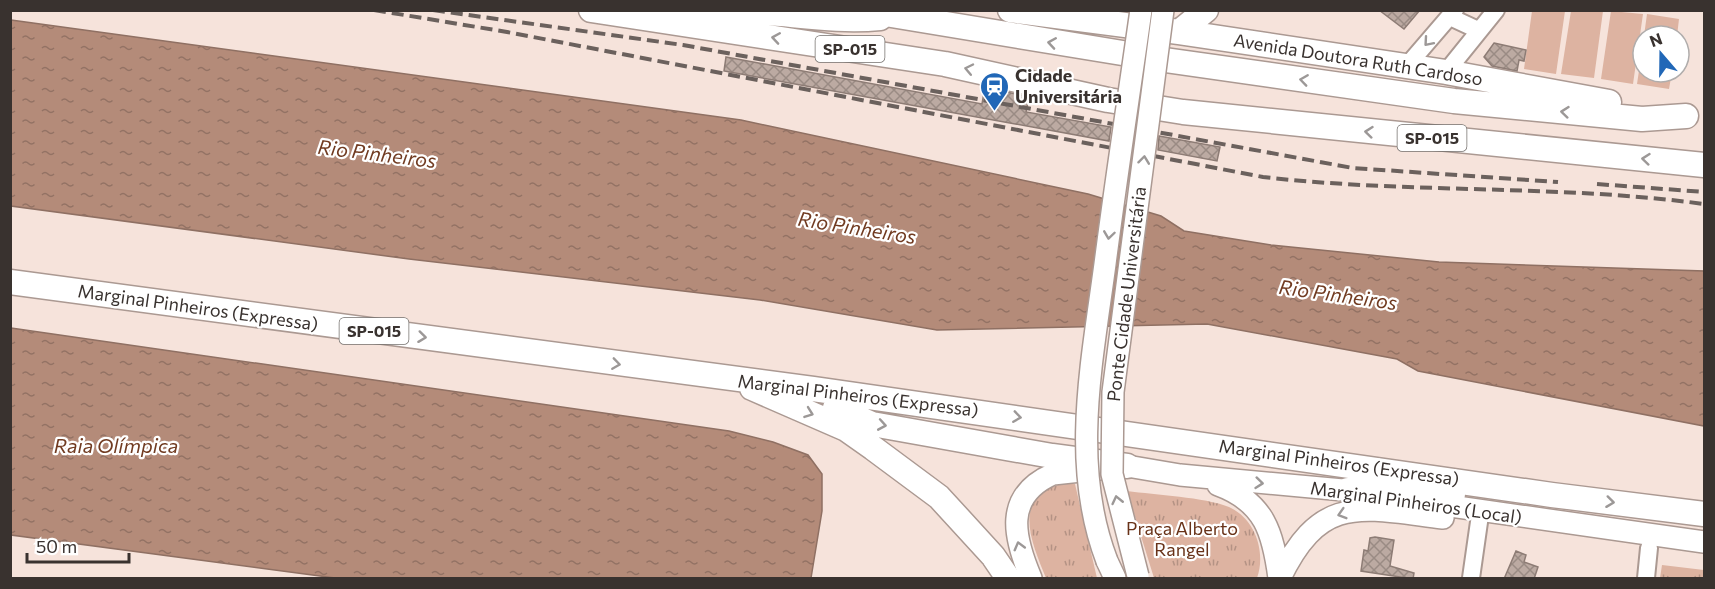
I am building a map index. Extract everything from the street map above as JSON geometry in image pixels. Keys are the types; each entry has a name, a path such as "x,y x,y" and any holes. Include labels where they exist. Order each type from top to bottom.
{"highway":[{"name":"SP-015","path":"591,10 945,64 1108,99 1183,112 1704,165"},
{"path":"861,10 888,17 1196,65 1454,101 1642,119 1695,117"},
{"name":"Avenida Doutora Ruth Cardoso","path":"1010,10 1113,18 1179,32 1446,72 1695,117"},
{"path":"1179,32 1206,10"},
{"path":"666,21 713,11 845,21 888,17"},
{"name":"Marginal Pinheiros (Expressa)","path":"10,282 813,389 1552,495 1704,514"},
{"path":"737,380 768,397 846,429 873,447 939,497 993,556 1008,579"},
{"path":"813,389 841,411 872,424 1052,456 1128,466"},
{"path":"1348,490 1485,496 1552,495"}],"main road":[{"name":"Ponte Cidade Universitária","path":"1111,570 1090,503 1085,467 1090,376 1141,10"},
{"name":"Ponte Cidade Universitária","path":"1138,577 1115,493 1111,436 1113,392 1163,10"},
{"name":"Marginal Pinheiros (Local)","path":"1031,579 1023,559 1015,524 1022,502 1031,490 1041,479 1053,474 1128,466 1180,475 1348,490 1704,542"},
{"path":"1180,475 1231,490 1255,507 1272,539 1280,579"},
{"path":"1280,579 1304,536 1336,515 1357,510 1479,522 1704,556"}],"street":[{"path":"1446,72 1496,10"},
{"path":"1406,66 1452,14 1478,30"},
{"path":"1471,579 1479,522"},
{"path":"1646,579 1649,548"}],"green space":[{"path":"1532,11 1565,11 1556,74 1524,69"},
{"path":"1571,11 1603,11 1594,78 1561,74"},
{"path":"1611,11 1643,14 1642,24 1631,24 1631,84 1601,79"},
{"path":"1647,14 1679,19 1678,24 1646,24"},
{"path":"1637,84 1670,84 1669,89"},
{"name":"Praça Alberto Rangel","path":"1066,483 1075,484 1097,578 1046,578 1035,550 1029,522 1031,509 1037,498 1048,489"},
{"name":"Praça Alberto Rangel","path":"1127,491 1207,501 1238,512 1252,528 1259,548 1257,578 1154,578"},
{"path":"1662,565 1704,570 1704,578 1660,578"}],"water":[{"name":"Rio Pinheiros","path":"11,20 741,120 1088,194 1161,216 1184,231 1271,245 1439,262 1704,271 1704,426 1418,371 1397,359 1207,324 937,330 760,300 409,259 11,206"},
{"name":"Raia Olímpica","path":"11,328 729,431 773,442 808,455 822,474 822,511 811,578 335,578 11,535"}],"building":[{"path":"1379,10 1420,10 1404,29"},
{"path":"1494,43 1526,50 1524,61 1519,60 1517,71 1492,66 1484,57"},
{"path":"726,57 982,104 985,87 1029,97 1026,112 1111,127 1109,141 724,71"},
{"path":"1159,136 1220,147 1217,161 1158,150"},
{"path":"1370,538 1394,540 1390,566 1414,573 1413,579 1361,571 1364,550 1368,551"},
{"path":"1516,551 1526,555 1524,562 1538,567 1534,579 1504,579"}],"railway":[{"path":"374,10 507,32 1263,177 1373,186 1594,194 1704,204"},
{"path":"433,10 683,45 1353,168 1558,182"},
{"path":"1597,184 1704,192"}],"place":[{"name":"Cidade Universitária","path":"994,112"}]}
